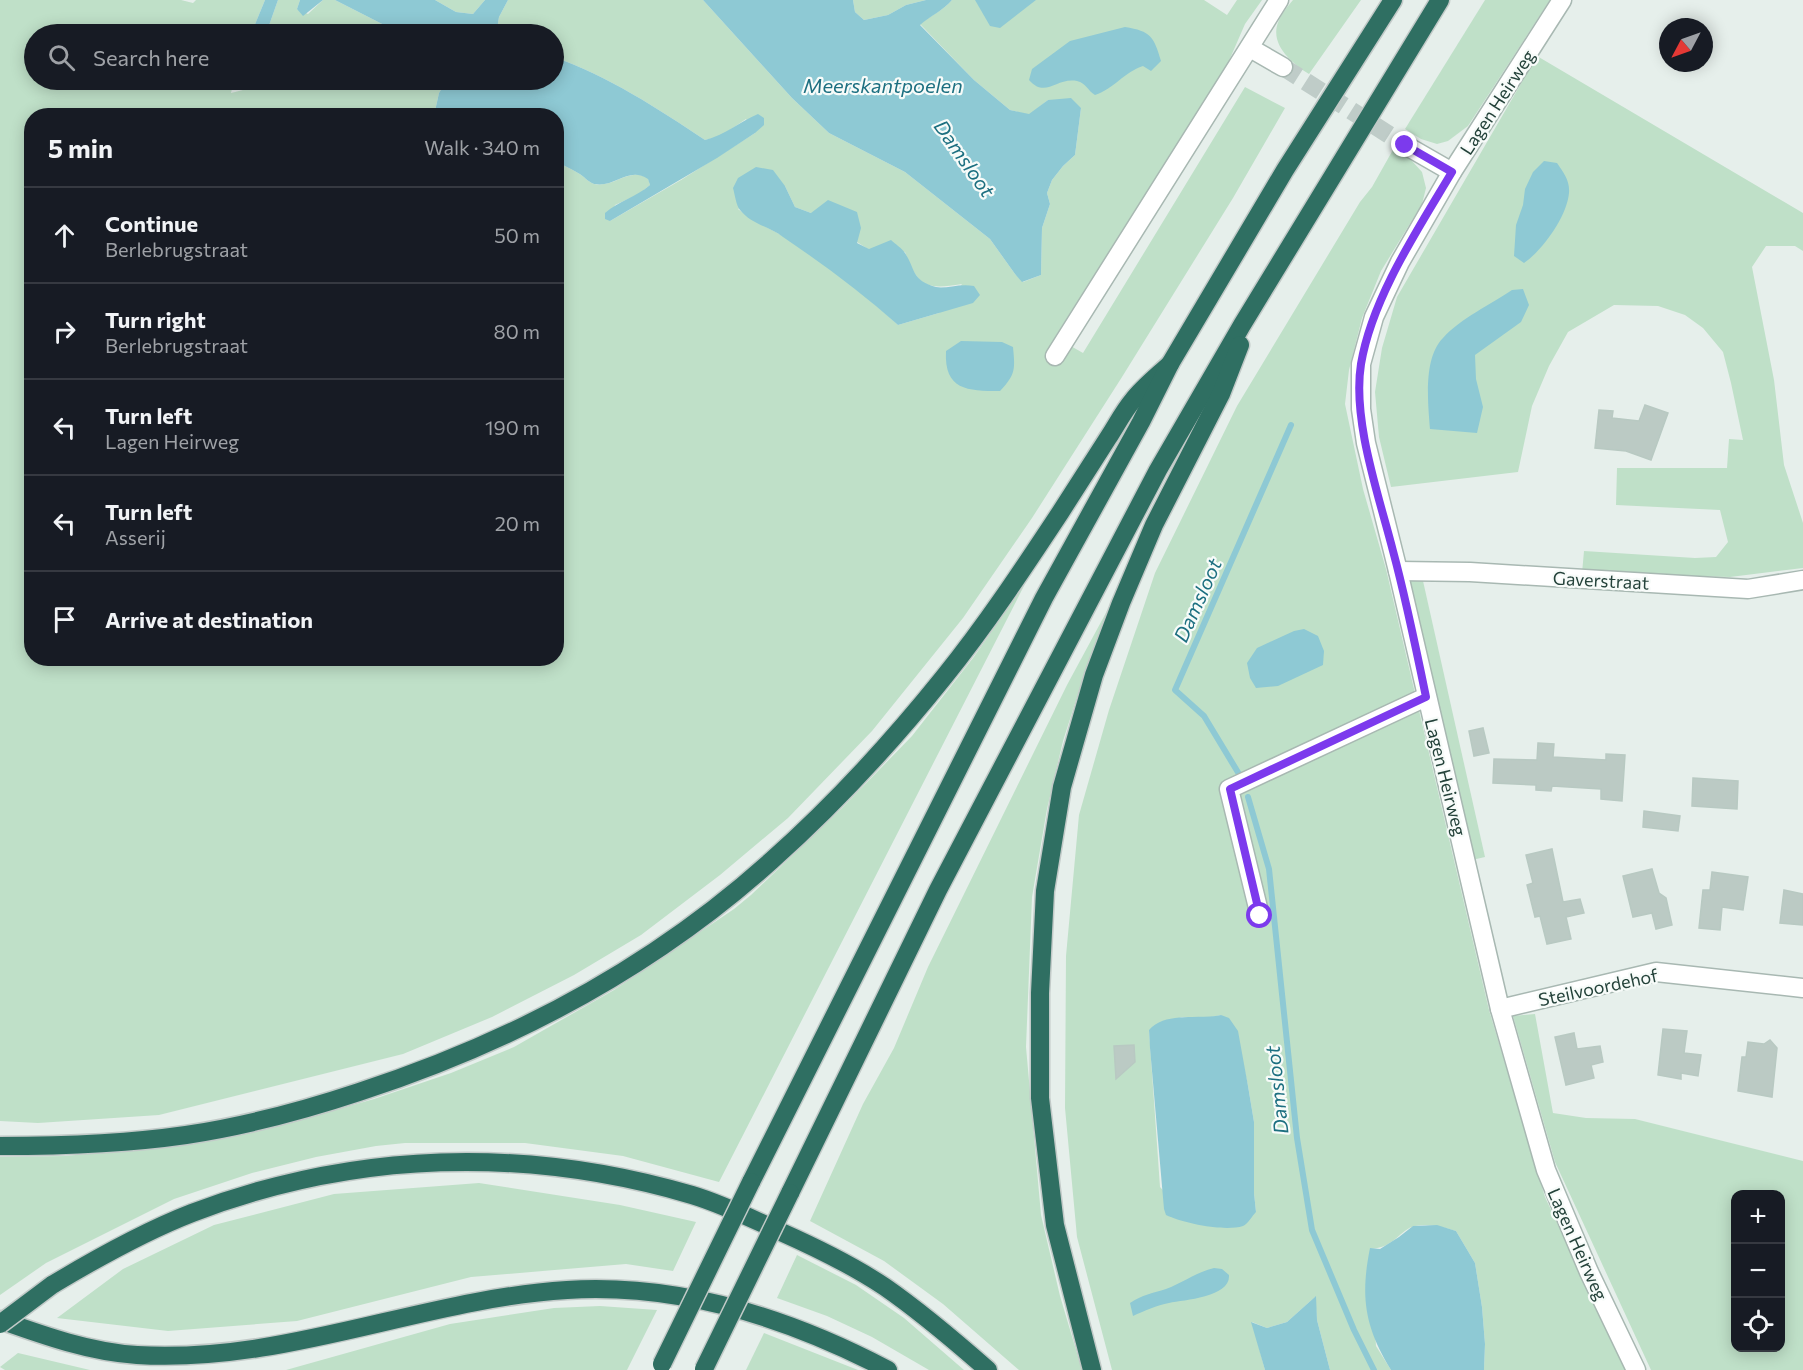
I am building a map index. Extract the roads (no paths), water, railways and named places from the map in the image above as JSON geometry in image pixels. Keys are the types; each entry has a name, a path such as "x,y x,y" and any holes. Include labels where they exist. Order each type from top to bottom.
{"highway":[{"path":"661,1367 751,1182 1044,598 1141,422 1170,364 1285,171 1393,0"},
{"path":"704,1369 938,890 1158,470 1260,296 1440,0"},
{"path":"1092,1370 1055,1225 1040,1098 1040,993 1045,891 1062,787 1098,665 1150,535 1221,394 1260,296"},
{"path":"0,1146 123,1142 176,1136 257,1122 315,1107 397,1080 475,1050 601,986 648,956 769,864 853,782 894,737 986,621 1026,564 1132,401 1170,364"},
{"path":"0,1322 52,1285 142,1235 192,1213 256,1192 325,1175 418,1163 485,1161 553,1166 624,1177 694,1196 755,1220 825,1252 883,1287 920,1313 988,1370"},
{"path":"0,1322 97,1349 136,1355 224,1354 273,1347 516,1296 566,1290 606,1289 656,1293 725,1305 788,1324 846,1348 888,1370"}],"street":[{"path":"1055,356 1251,48 1279,0"},
{"name":"Lagen Heirweg","path":"1562,0 1452,172 1400,262 1374,317 1361,364 1361,410 1366,443 1500,1009 1546,1170 1589,1272 1636,1370"},
{"path":"1251,48 1283,67"},
{"path":"1405,145 1452,172"},
{"name":"Gaverstraat","path":"1398,571 1470,572 1748,589 1803,580"},
{"path":"1260,916 1230,789 1426,697"},
{"name":"Steilvoordehof","path":"1500,1009 1656,972 1803,988"}],"water":[{"path":"265,0 278,0 270,24 255,24"},
{"path":"300,0 323,0 303,16 297,9"},
{"path":"335,0 435,0 456,12 473,14 485,0 508,0 498,24 382,24"},
{"name":"Meerskantpoelen","path":"703,0 853,0 855,12 864,20 888,15 906,5 926,0 952,0 920,25 974,80 1010,110 1029,114 1048,100 1071,98 1081,108 1075,155 1052,180 1047,193 1050,204 1042,228 1041,275 1022,282 990,239 905,172 829,133 792,98"},
{"path":"975,0 1036,0 1000,28 990,26"},
{"path":"1125,27 1146,33 1156,46 1161,61 1151,71 1143,66 1136,69 1108,89 1095,95 1083,83 1077,81 1041,88 1029,80 1032,69 1070,41"},
{"name":"Meerskantpoelen","path":"564,61 613,83 705,140 758,114 764,118 764,125 717,158 610,221 605,219 605,213 650,185 648,179 634,175 609,183 594,184 564,166 564,108 436,108 441,90 564,90"},
{"path":"1544,161 1557,163 1567,181 1569,193 1564,212 1553,232 1539,250 1524,263 1514,256 1516,225 1523,205 1525,189 1533,172"},
{"path":"756,167 773,170 785,186 795,207 811,213 828,200 857,212 861,228 857,243 869,249 891,240 904,251 915,274 922,281 936,287 974,286 980,295 973,303 898,325 827,268 778,234 744,215 737,203 733,188 738,178"},
{"path":"1523,289 1529,305 1521,322 1475,355 1476,379 1483,407 1477,433 1430,429 1428,381 1432,357 1437,347 1450,331 1467,318 1512,290"},
{"path":"961,341 1002,342 1013,347 1013,371 1000,391 968,389 954,381 946,364 946,351"},
{"path":"1304,629 1318,636 1324,651 1323,665 1278,686 1256,688 1250,678 1247,663 1257,648 1294,631"},
{"path":"1221,1015 1229,1018 1238,1031 1254,1122 1256,1212 1245,1225 1235,1228 1204,1226 1166,1215 1150,1048 1149,1030 1164,1020"},
{"path":"1437,1225 1456,1231 1475,1263 1482,1307 1485,1344 1484,1370 1391,1370 1370,1326 1365,1282 1370,1248 1380,1249 1413,1226"},
{"path":"1214,1268 1222,1269 1229,1275 1228,1282 1215,1293 1196,1299 1160,1305 1133,1316 1130,1303 1134,1300"},
{"path":"1316,1296 1317,1320 1330,1370 1265,1370 1251,1322 1267,1328 1287,1322"}],"waterway":[{"name":"Damsloot","path":"1239,774 1204,716 1175,690 1291,425"},
{"name":"Damsloot","path":"1248,797 1269,869 1297,1138 1312,1230 1354,1330 1374,1370"}],"tunnel":[{"path":"1283,67 1405,145"}]}
